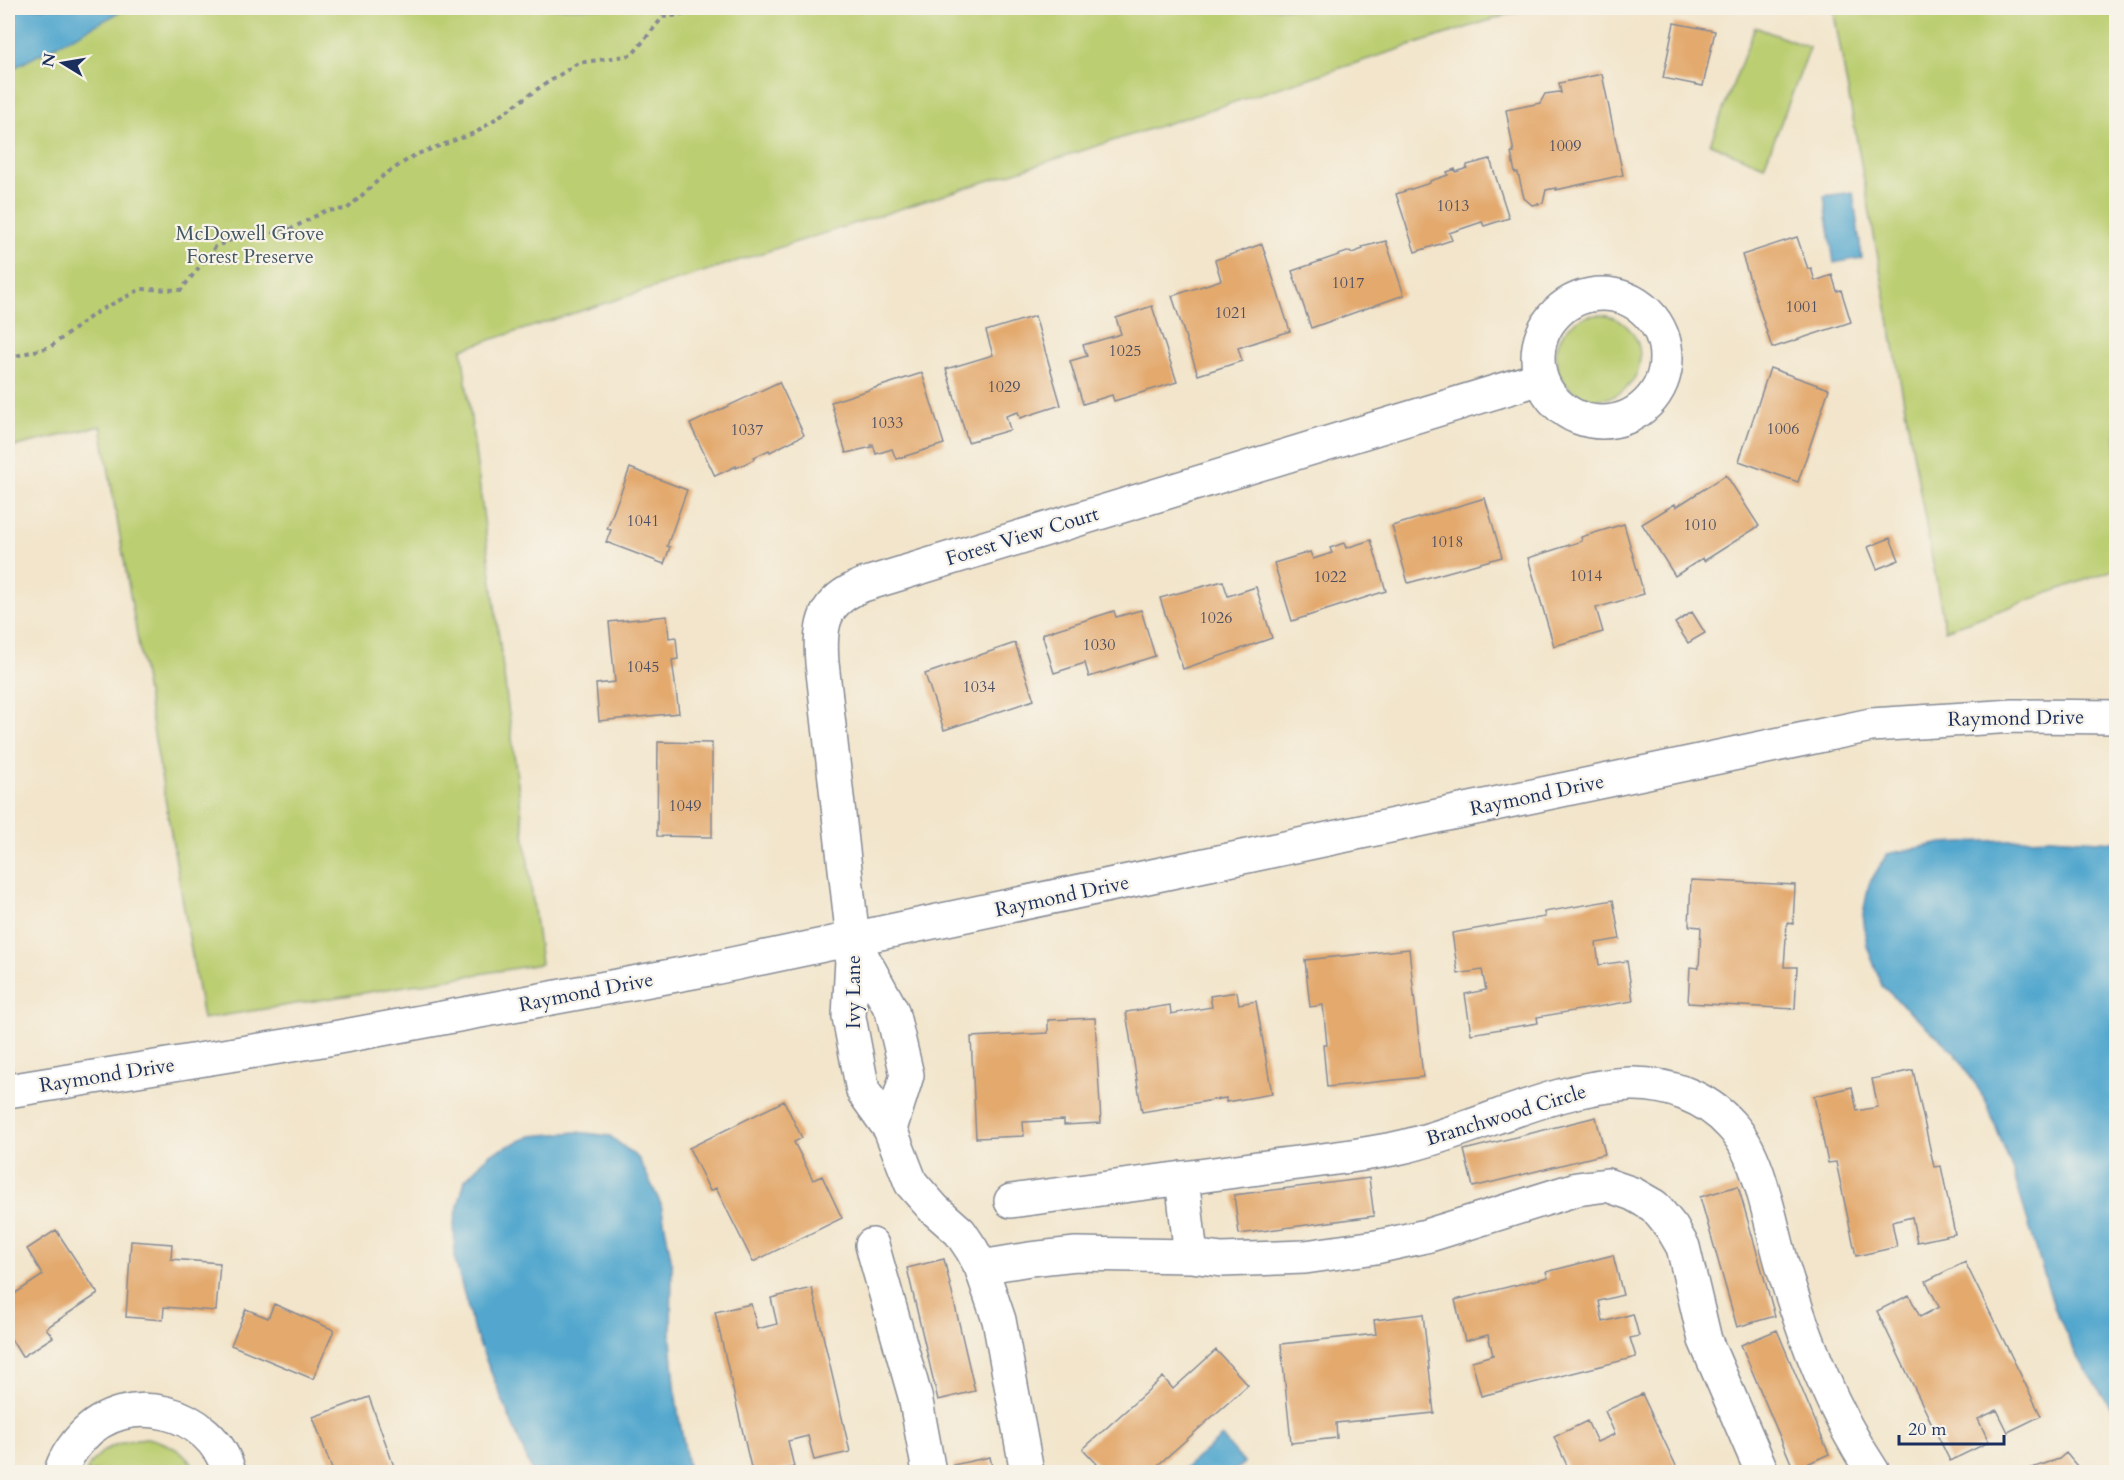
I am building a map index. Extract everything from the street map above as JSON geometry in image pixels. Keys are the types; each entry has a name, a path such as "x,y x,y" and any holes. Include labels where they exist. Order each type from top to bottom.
{"street":[{"name":"Forest View Court","path":"853,940 821,644 822,626 830,607 843,594 877,581 1541,378"},
{"name":"Raymond Drive","path":"8,1091 505,1007 853,940 1871,725 2014,716 2116,717"},
{"name":"Ivy Lane","path":"853,940 849,1017 863,1091 890,1129 911,1183 934,1209 960,1232 981,1267 999,1320 1027,1473"},
{"name":"Ivy Lane","path":"853,940 892,1011 907,1075 890,1129"},
{"name":"Branchwood Circle","path":"1011,1201 1366,1154 1403,1147 1592,1089 1631,1084 1662,1086 1687,1094 1711,1108 1732,1125 1746,1146 1761,1185 1783,1266 1820,1374 1847,1431 1873,1473"},
{"path":"1182,1178 1191,1256"},
{"path":"981,1267 1076,1254 1191,1256 1222,1260 1305,1257 1376,1247 1426,1236 1577,1189 1607,1185 1633,1194 1654,1206 1672,1228 1683,1247 1705,1340 1762,1473"},
{"path":"872,1245 915,1396 929,1473"},
{"path":"61,1473 74,1447 87,1431 123,1412 146,1410 174,1414 196,1426 214,1443 226,1462 229,1473"}],"path":[{"path":"8,358 50,347 97,312 141,289 181,290 214,247 243,235 287,231 325,211 347,209 384,176 416,155 477,132 578,63 632,55 663,17 744,8"}],"green space":[{"name":"McDowell Grove Forest Preserve","path":"8,8 1528,8 462,349 541,964 203,1019 101,426 8,448"},
{"path":"1833,8 2116,8 2116,569 1945,630"},
{"path":"1755,27 1810,48 1764,166 1710,144"},
{"path":"1598,315 1621,322 1633,334 1640,357 1633,380 1621,392 1598,399 1575,392 1563,380 1556,357 1563,334 1575,322"},
{"path":"147,1438 176,1449 198,1472 86,1472 97,1457 111,1447"}],"water":[{"path":"8,8 128,8 8,71"},
{"path":"1853,192 1862,258 1834,263 1824,196"},
{"path":"2050,838 2116,842 2116,1415 2078,1359 2054,1307 2012,1169 1985,1099 1954,1052 1882,986 1867,946 1863,914 1869,884 1887,854 1942,843"},
{"path":"577,1132 610,1136 639,1159 661,1204 672,1264 671,1340 677,1406 689,1472 532,1472 474,1331 455,1260 454,1222 465,1180 490,1154 531,1136"},
{"path":"1222,1437 1244,1463 1233,1472 1180,1472"}],"building":[{"path":"1674,23 1715,31 1703,86 1663,78"},
{"path":"1602,74 1623,175 1556,190 1556,188 1546,190 1543,203 1532,205 1524,198 1518,173 1515,173 1511,153 1514,153 1506,110 1540,103 1545,94 1561,93 1559,83"},
{"path":"1490,159 1509,218 1484,226 1482,222 1449,233 1452,240 1415,252 1396,194 1430,183 1430,181 1448,175 1447,172 1455,169 1456,172 1467,168 1467,165"},
{"path":"1797,237 1808,269 1811,268 1815,281 1832,275 1837,291 1841,290 1851,322 1772,348 1742,255"},
{"path":"1386,241 1404,295 1311,328 1292,271"},
{"path":"1262,244 1290,331 1238,348 1242,361 1198,375 1172,296 1221,280 1215,260"},
{"path":"1152,306 1177,382 1114,401 1112,395 1083,404 1070,361 1087,356 1083,345 1121,334 1116,318"},
{"path":"1035,316 1061,405 1020,418 1018,412 1006,416 1010,430 968,442 946,369 993,355 986,331"},
{"path":"1770,368 1829,389 1798,482 1739,461"},
{"path":"922,373 944,444 896,459 892,449 876,454 873,444 872,447 846,453 831,402"},
{"path":"779,382 804,435 715,476 690,424"},
{"path":"630,468 687,490 667,546 670,547 664,564 606,542 611,530 607,529"},
{"path":"1726,475 1759,526 1704,561 1703,558 1675,576 1642,524 1675,504 1676,507"},
{"path":"1485,498 1502,557 1408,583 1392,526"},
{"path":"1624,524 1644,594 1596,608 1603,632 1554,646 1528,558 1582,541 1581,537"},
{"path":"1890,538 1899,560 1877,569 1868,547"},
{"path":"1371,540 1386,591 1292,621 1274,563 1310,552 1313,559 1332,553 1330,548 1344,543 1346,548"},
{"path":"1223,581 1228,596 1256,587 1272,638 1183,669 1160,598"},
{"path":"1141,610 1155,656 1089,677 1085,663 1054,673 1042,634 1114,611 1116,617"},
{"path":"1692,612 1705,633 1688,643 1675,623"},
{"path":"667,616 669,638 676,637 678,659 672,660 679,713 599,721 596,684 615,682 609,622"},
{"path":"1015,643 1034,700 944,730 925,674"},
{"path":"658,742 712,743 712,837 657,836"},
{"path":"1691,880 1795,885 1793,924 1787,923 1784,967 1797,967 1795,1009 1688,1003 1690,967 1699,968 1701,927 1689,926"},
{"path":"1613,900 1620,939 1596,943 1599,965 1627,961 1633,1001 1537,1017 1538,1023 1471,1034 1465,994 1486,990 1482,970 1458,974 1452,933 1545,917 1544,912"},
{"path":"1409,949 1423,1077 1327,1087 1323,1045 1327,1045 1323,1005 1310,1007 1305,960"},
{"path":"1237,992 1239,1004 1256,1001 1272,1094 1226,1102 1226,1098 1142,1112 1126,1012 1170,1005 1171,1014 1212,1007 1210,996"},
{"path":"1095,1018 1101,1123 1064,1125 1064,1120 1023,1122 1024,1136 976,1138 971,1037 1048,1033 1048,1020"},
{"path":"1913,1070 1934,1167 1941,1166 1955,1234 1917,1242 1912,1217 1892,1222 1897,1247 1856,1256 1836,1162 1828,1163 1814,1096 1852,1087 1857,1111 1878,1107 1872,1079"},
{"path":"784,1101 802,1138 794,1142 813,1180 822,1176 842,1218 753,1262 716,1188 710,1191 689,1148"},
{"path":"1596,1117 1605,1154 1473,1187 1464,1150"},
{"path":"1369,1178 1374,1216 1239,1234 1234,1195"},
{"path":"1738,1186 1775,1316 1737,1327 1700,1197"},
{"path":"56,1230 98,1294 46,1328 53,1337 22,1357 8,1334 8,1298 43,1275 27,1249"},
{"path":"131,1241 172,1244 171,1259 220,1263 216,1311 164,1307 163,1320 126,1317"},
{"path":"1613,1255 1623,1295 1599,1301 1603,1322 1633,1314 1639,1336 1630,1338 1636,1357 1481,1396 1472,1361 1493,1355 1488,1335 1465,1341 1455,1300 1548,1277 1546,1272"},
{"path":"944,1259 975,1391 938,1400 907,1268"},
{"path":"1965,1262 2041,1416 2008,1432 1997,1410 1978,1419 1989,1442 1950,1461 1877,1311 1909,1295 1920,1317 1939,1307 1926,1281"},
{"path":"812,1288 850,1452 814,1460 808,1436 788,1441 794,1467 771,1472 752,1472 715,1312 751,1304 757,1329 777,1324 771,1298"},
{"path":"274,1304 334,1330 313,1379 231,1345 246,1309 268,1318"},
{"path":"1423,1314 1434,1413 1336,1423 1337,1438 1291,1443 1281,1344 1376,1334 1374,1320"},
{"path":"1777,1330 1829,1454 1794,1470 1741,1345"},
{"path":"1216,1350 1248,1385 1150,1472 1087,1472 1097,1464 1083,1449 1163,1377 1173,1389"},
{"path":"1642,1394 1679,1472 1570,1472 1554,1437 1587,1421 1597,1442 1615,1434 1605,1411"},
{"path":"369,1397 396,1472 333,1472 313,1417"},
{"path":"2066,1453 2082,1472 2031,1472 2029,1469 2059,1459"},
{"path":"990,1457 993,1472 954,1472 953,1465"}]}
